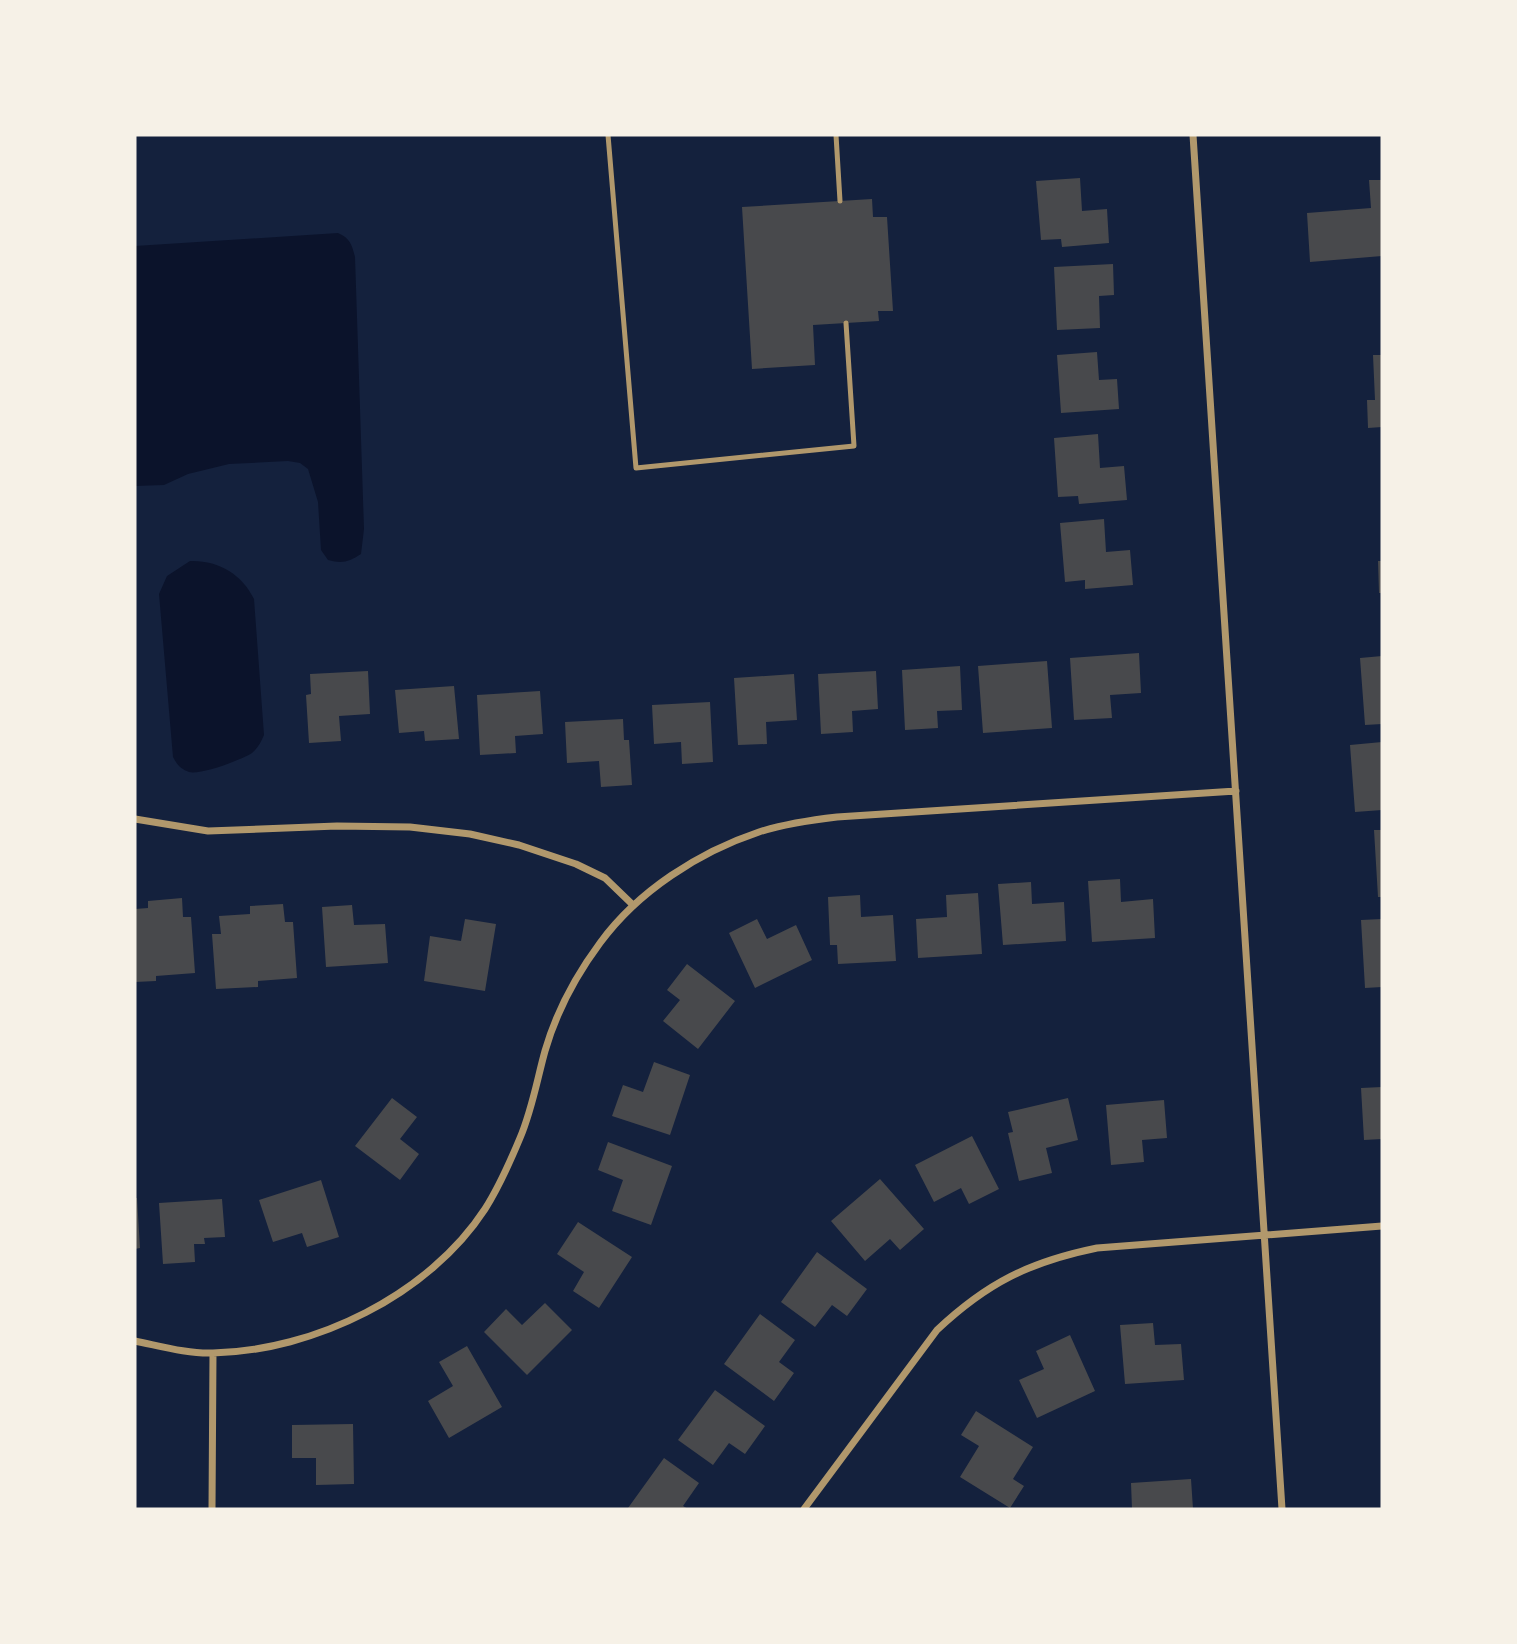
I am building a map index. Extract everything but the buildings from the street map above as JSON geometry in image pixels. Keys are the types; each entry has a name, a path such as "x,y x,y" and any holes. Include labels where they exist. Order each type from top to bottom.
{"street":[{"path":"1193,135 1282,1509"},
{"path":"135,1341 213,1353 312,1336 338,1327 420,1278 455,1245 484,1210 521,1136 546,1048 559,1014 600,943 633,905 685,867 722,847 760,832 837,817 1236,791"},
{"path":"135,820 208,831 337,826 410,828 470,834 519,845 576,864 605,878 633,905"},
{"path":"803,1509 937,1330 962,1307 1007,1277 1059,1256 1097,1248 1382,1226"},
{"path":"212,1509 213,1353"}],"lane":[{"path":"608,135 636,468 854,446 846,323"},
{"path":"836,135 839,201"}],"water":[{"path":"338,233 350,242 355,257 364,529 361,554 341,562 328,560 321,550 318,502 308,469 300,463 288,461 229,464 188,474 164,485 135,486 135,246"},
{"path":"190,561 210,563 228,570 243,582 254,599 264,735 256,749 247,756 195,772 181,768 173,757 159,594 167,576"}]}
